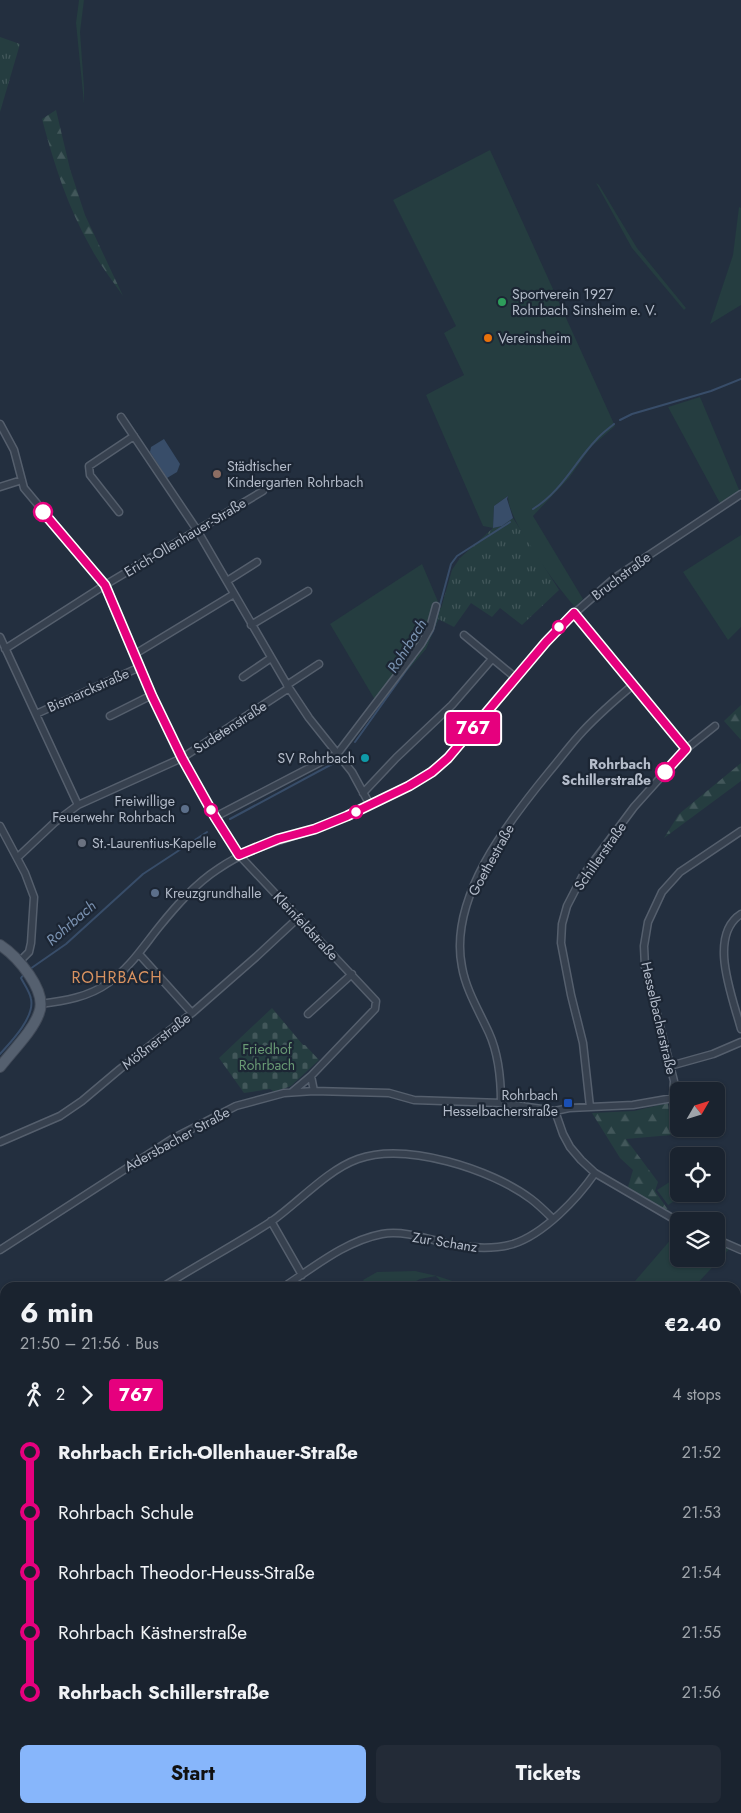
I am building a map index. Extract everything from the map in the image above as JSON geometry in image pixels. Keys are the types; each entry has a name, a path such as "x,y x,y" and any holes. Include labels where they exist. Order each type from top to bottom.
{"main road":[{"path":"0,945 25,969 38,995 40,1004 39,1014 34,1022 0,1067"}],"street":[{"path":"122,417 197,530 288,686 309,718 352,772 370,805"},
{"name":"Kleinfeldstraße","path":"0,424 14,450 24,488 105,585 152,696 182,758 239,855 376,1001 375,1009 311,1076 292,1092"},
{"path":"118,512 90,474 89,466 134,436"},
{"path":"0,487 22,480"},
{"name":"Erich-Ollenhauer-Straße","path":"6,649 105,585 263,491"},
{"name":"Bruchstraße","path":"40,1004 67,1000 97,990 109,983 139,954 193,888 239,855 278,839 315,829 409,786 432,772 448,758 546,642 574,613 616,577 741,494"},
{"path":"227,581 257,562"},
{"path":"251,625 308,591"},
{"path":"135,654 234,594"},
{"path":"215,817 338,753 421,644 430,628 436,606"},
{"path":"574,613 686,749"},
{"path":"464,636 516,678"},
{"path":"0,638 78,805"},
{"path":"242,677 271,658"},
{"path":"363,793 396,758 452,705 492,659"},
{"name":"Sudetenstraße","path":"18,857 54,823 78,805 182,758 319,664"},
{"name":"Bismarckstraße","path":"36,714 140,667"},
{"name":"Goethestraße","path":"501,1103 501,1074 496,1055 490,1034 470,993 462,966 460,944 463,918 470,895 475,882 498,842 534,791 581,733 633,685"},
{"path":"110,716 152,696"},
{"name":"Schillerstraße","path":"590,1107 583,1044 561,943 562,924 567,906 582,877 634,807 686,749 715,726"},
{"path":"0,826 18,857 34,897 31,943 25,969"},
{"name":"Hesselbacherstraße","path":"674,1082 645,967 644,946 648,922 662,892 680,872 741,831"},
{"path":"741,914 727,929 724,957 726,974 741,1029"},
{"name":"Mößnerstraße","path":"0,1142 60,1116 82,1101 192,1013 298,918"},
{"path":"139,954 192,1013"},
{"path":"308,1014 352,974"},
{"path":"670,1066 713,1054 741,1042"},
{"path":"311,1076 314,1091"},
{"name":"Adersbacher Straße","path":"0,1250 172,1139 236,1106 252,1100 292,1092 389,1093 414,1100 501,1103 554,1110 633,1105 670,1099"},
{"path":"554,1110 570,1147 595,1173 670,1217"},
{"path":"171,1282 271,1221 334,1173 358,1159 389,1153 429,1156 480,1173 518,1190 553,1219"},
{"name":"Zur Schanz","path":"291,1282 344,1248 365,1238 383,1234 396,1234 465,1247 485,1248 514,1244 538,1231 553,1219 570,1204 595,1173"},
{"path":"271,1221 302,1275"},
{"path":"725,1243 741,1250"}],"green space":[{"path":"79,0 84,0 80,32 84,104 76,23"},
{"path":"0,37 20,44 0,112"},
{"path":"56,110 70,169 85,215 123,296 91,248 75,217 62,185 42,119"},
{"name":"Sportverein 1927 Rohrbach Sinsheim e. V.","path":"490,150 615,426 591,447 569,478 533,516 583,599 575,607 546,570 524,537 510,507 508,496 494,506 493,528 483,526 426,395 464,375 444,333 456,326 393,200"},
{"path":"596,183 637,248 686,308 684,310 632,248"},
{"path":"739,207 741,208 741,305 710,324 733,255"},
{"path":"700,397 740,492 721,505 668,407"},
{"path":"513,518 559,590 522,625 500,608 492,617 471,603 454,627 438,619 452,570 460,558 493,528 502,526"},
{"path":"741,535 741,627 728,640 683,572"},
{"path":"422,564 442,611 426,649 378,705 330,624"},
{"path":"741,705 741,740 724,721"},
{"path":"741,763 741,781 664,838 679,814"},
{"name":"Friedhof Rohrbach","path":"272,1008 303,1045 319,1060 291,1086 275,1092 270,1089 244,1093 219,1058"},
{"path":"668,1103 670,1135 626,1139 658,1182 655,1191 670,1215 628,1187 633,1170 620,1158 592,1113 634,1111"},
{"path":"670,1182 670,1202 673,1202 668,1205 657,1190"},
{"path":"670,1240 670,1267 713,1267 699,1282 634,1282"},
{"path":"725,1240 734,1244 725,1254"},
{"path":"415,1271 437,1276 456,1282 441,1282 436,1276 414,1282 365,1282 363,1280 377,1272"}],"water":[{"path":"164,439 180,464 177,472 167,478 150,452 151,447"},
{"path":"508,496 507,499 513,518 502,526 493,528 494,506"}],"waterway":[{"name":"Rohrbach","path":"620,420 632,414 711,391 741,379"},
{"name":"Rohrbach","path":"533,509 552,494 588,449 614,424"},
{"name":"Rohrbach","path":"425,644 433,631 451,564 457,556 510,522"},
{"name":"Rohrbach","path":"355,742 415,658"},
{"name":"Rohrbach","path":"230,819 334,763"},
{"name":"Rohrbach","path":"30,969 66,944 143,874 207,832"},
{"name":"Rohrbach","path":"0,1054 21,1029 29,1014 31,999 21,978 24,974"}],"bus line":[{"name":"767","path":"43,512 105,585 152,696 182,758 239,855 278,839 315,829 347,816 409,786 432,772 448,758 546,642 574,613 686,749 665,772"}],"place":[{"name":"Sportverein 1927 Rohrbach Sinsheim e. V.","path":"502,302"},
{"name":"Vereinsheim","path":"488,338"},
{"name":"Städtischer Kindergarten Rohrbach","path":"217,474"},
{"name":"SV Rohrbach","path":"365,758"},
{"name":"Rohrbach Schillerstraße","path":"665,772"},
{"name":"Freiwillige Feuerwehr Rohrbach","path":"185,809"},
{"name":"St.-Laurentius-Kapelle","path":"82,843"},
{"name":"Kreuzgrundhalle","path":"155,893"},
{"name":"Rohrbach Hesselbacherstraße","path":"568,1103"}],"district":[{"name":"ROHRBACH","path":"117,977"}]}
